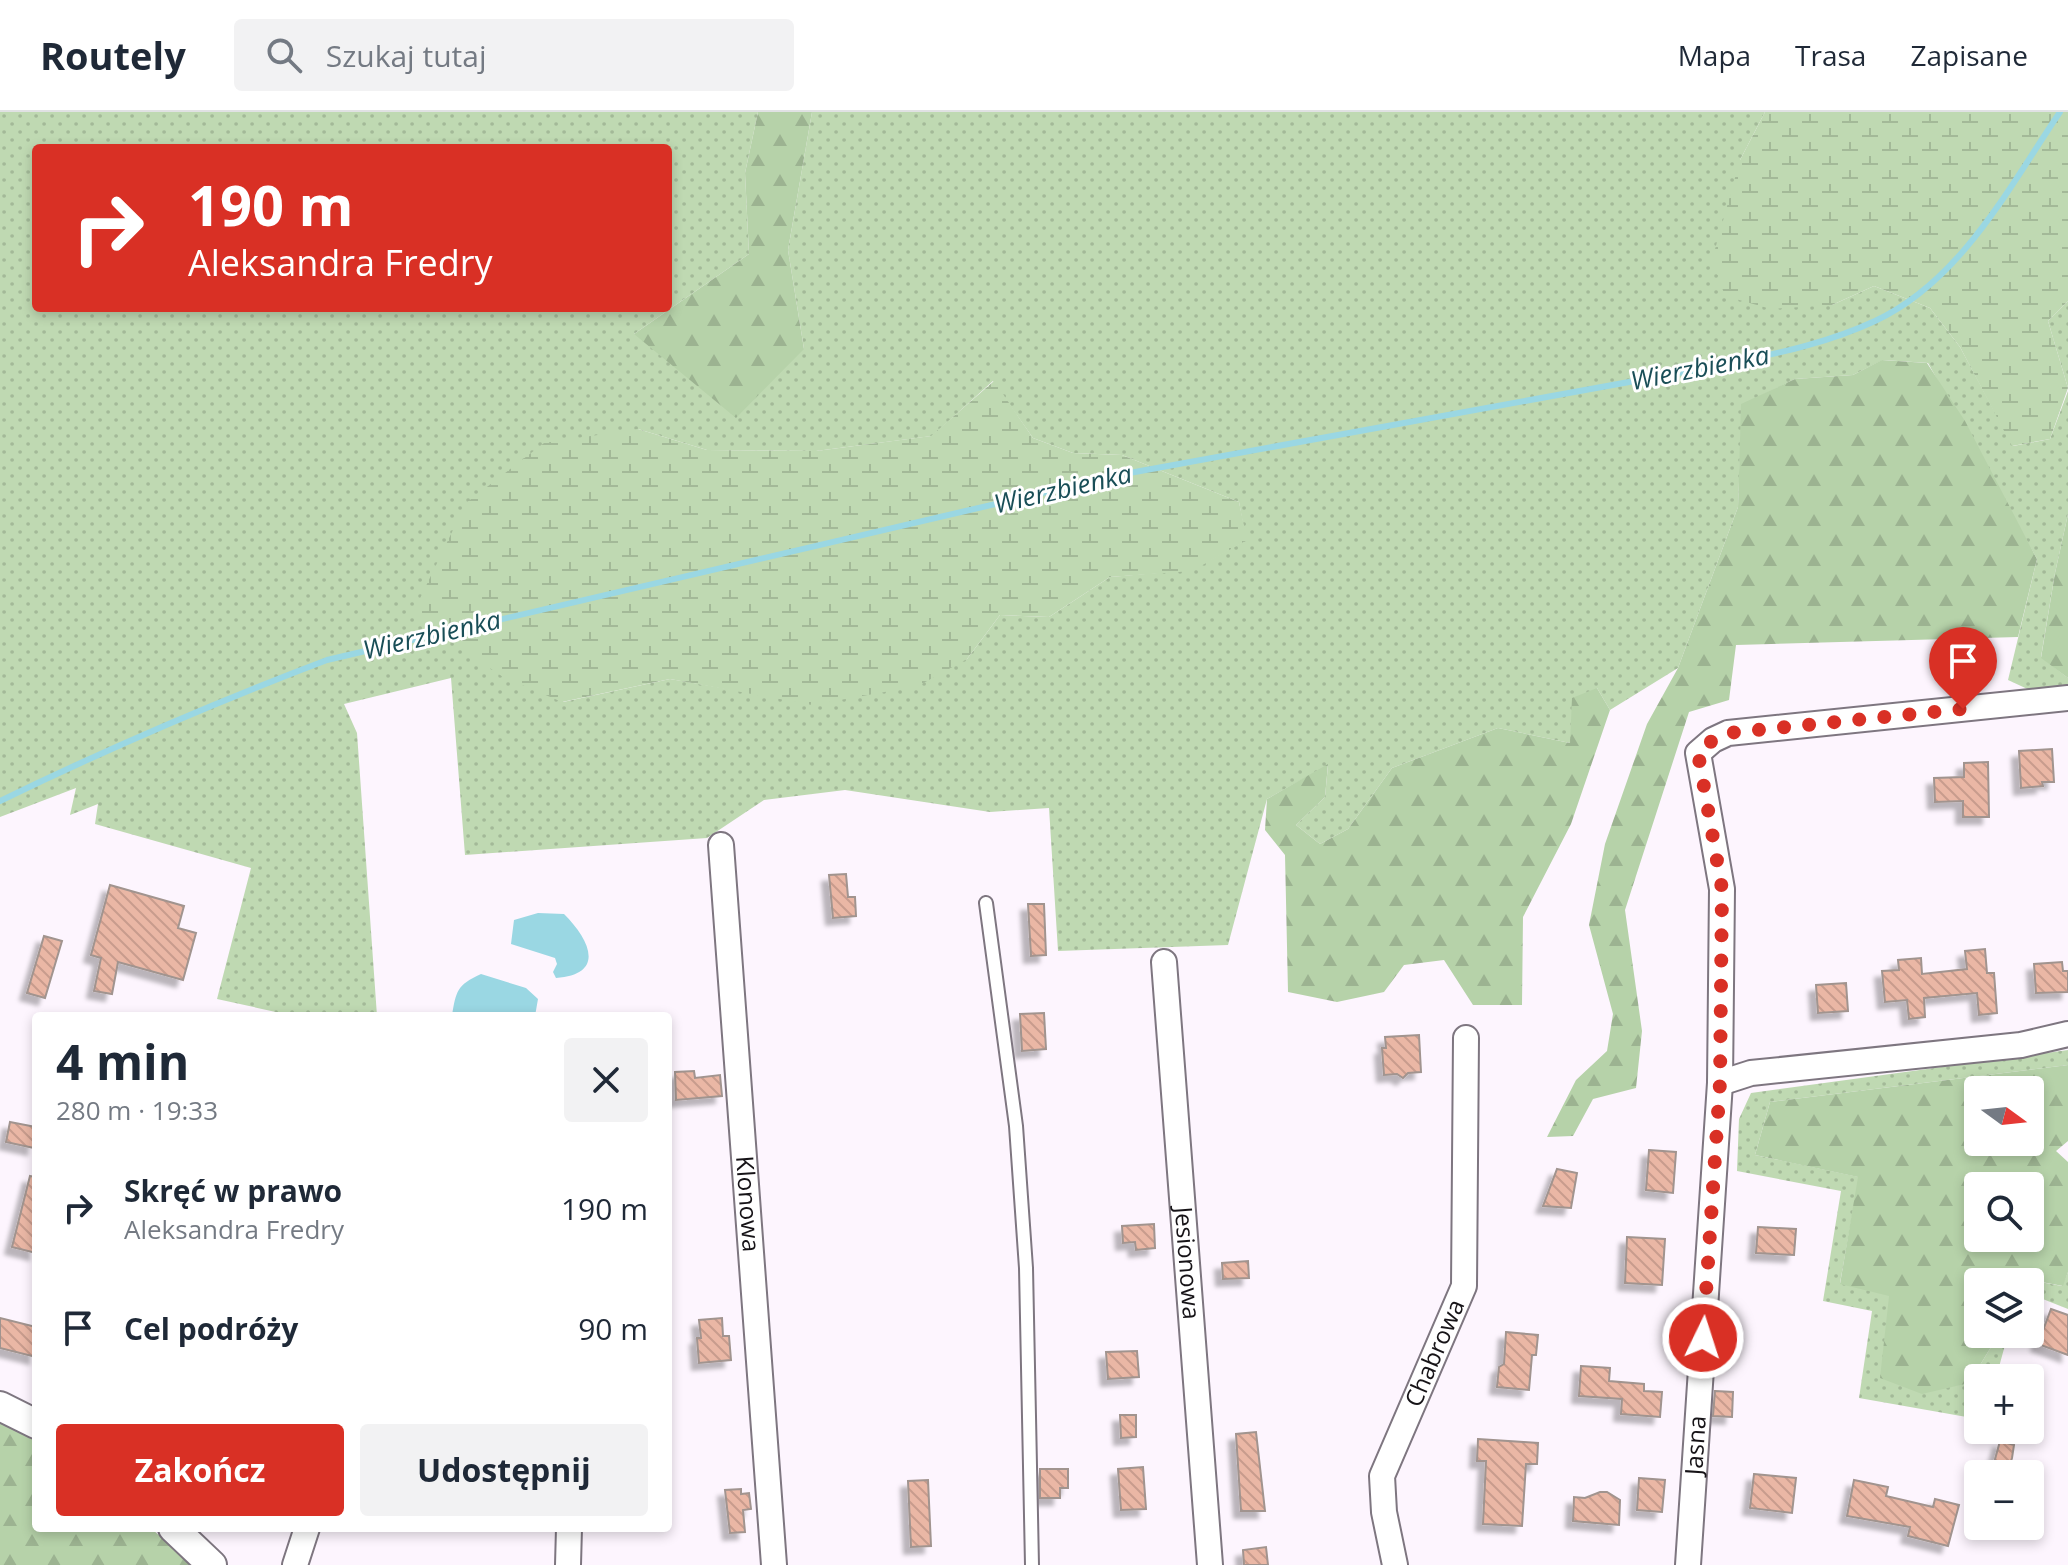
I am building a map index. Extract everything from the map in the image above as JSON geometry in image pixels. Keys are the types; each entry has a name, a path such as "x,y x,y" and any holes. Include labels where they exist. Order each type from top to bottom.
{"street":[{"name":"Jasna","path":"1688,1565 1720,1083 1722,889 1698,753 1713,740 1728,733 2068,698"},
{"name":"Klonowa","path":"721,845 774,1565"},
{"name":"Jesionowa","path":"1164,962 1210,1565"},
{"path":"1720,1083 1751,1073 2021,1045 2068,1034"},
{"name":"Chabrowa","path":"1395,1565 1384,1512 1382,1476 1464,1286 1466,1038"},
{"path":"0,1406 32,1422"},
{"path":"177,1532 212,1565"},
{"path":"295,1565 306,1532"},
{"path":"568,1565 569,1532"}],"lane":[{"path":"986,903 1016,1126 1024,1236 1032,1565"}],"green space":[{"path":"0,112 758,112 745,173 749,254 672,308 672,144 32,144 32,312 666,312 634,334 804,349 788,250 812,112 1765,112 1740,160 1832,305 1874,286 1930,308 1960,347 2013,446 2050,439 2068,391 2068,514 2041,657 2068,678 2068,698 2051,700 2008,680 2037,559 1928,363 1883,360 1853,375 1795,379 1742,405 1738,507 1678,668 1610,710 1597,688 1570,743 1498,728 1392,768 1348,829 1320,844 1296,825 1325,797 1328,765 1267,799 1228,945 1058,951 1049,808 990,812 845,790 764,800 707,838 465,855 451,678 344,704 357,733 377,1012 276,1012 217,999 251,868 95,824 98,804 70,815 76,788 0,817","holes":["993,381 1033,438 1073,453 1122,455 1239,502 1246,540 1192,570 1110,577 1049,617 1000,615 967,659 734,690 670,679 563,702 638,429 707,450 816,451 932,436"]},
{"path":"758,112 812,112 788,250 804,349 736,418 634,334 666,312 672,312 672,308 749,254 745,173"},
{"path":"1765,112 2068,112 2068,301 2048,321 2068,388 2050,439 2012,446 1960,347 1930,308 1874,286 1832,305 1771,309 1725,296 1712,260 1740,160"},
{"path":"2068,301 2068,388 2048,321"},
{"path":"1882,360 1927,363 1965,421 2037,559 2018,637 1736,645 1729,700 1689,712 1625,910 1642,1031 1636,1088 1593,1099 1573,1136 1547,1137 1576,1080 1607,1051 1613,1014 1589,925 1605,844 1647,724 1678,668 1738,507 1741,404 1795,379 1853,375"},
{"path":"994,381 1033,438 1073,453 1122,455 1239,502 1247,540 1192,571 1110,577 1049,617 1000,615 967,659 918,686 812,705 670,679 562,702 503,677 412,615 466,503 544,443 638,429 707,450 816,451 931,436"},
{"path":"2068,514 2068,678 2041,658"},
{"path":"1597,688 1610,710 1571,824 1523,917 1522,1005 1473,1005 1444,960 1404,965 1384,992 1337,1002 1288,992 1285,855 1265,830 1267,799 1328,764 1325,797 1296,825 1320,844 1348,829 1392,768 1498,728 1570,743 1572,698"},
{"path":"2068,1050 2068,1065 1770,1102 1755,1155 1859,1177 1840,1283 1889,1295 1964,1378 1964,1417 1859,1398 1872,1311 1823,1301 1841,1191 1737,1171 1739,1119 1751,1093"},
{"path":"2068,1065 2068,1141 2056,1151 2068,1162 2068,1272 2063,1286 2044,1282 2044,1268 1964,1268 1964,1348 1990,1348 1981,1364 1964,1364 1964,1384 1922,1394 1880,1378 1889,1296 1840,1284 1858,1177 1755,1155 1770,1102 1964,1078 1964,1156 2044,1156 2044,1076 1979,1076"},
{"path":"2068,1272 2068,1309 2044,1300 2044,1283 2062,1286"},
{"path":"1990,1348 2004,1348 2000,1364 1981,1364"},
{"path":"0,1420 32,1437 32,1532 155,1532 191,1565 0,1565"}],"water":[{"path":"538,913 564,914 573,924 586,944 588,954 588,963 582,970 556,978 553,972 557,964 555,958 511,944 514,920"},
{"path":"481,974 526,988 538,999 536,1012 453,1012 459,990"}],"building":[{"path":"2052,749 2054,782 2021,788 2019,751"},
{"path":"1988,762 1989,817 1963,817 1963,801 1935,802 1934,778 1964,777 1964,763"},
{"path":"846,874 848,897 855,897 856,916 833,918 829,875"},
{"path":"110,885 184,906 178,928 196,933 183,980 118,962 112,994 94,991 101,958 91,955"},
{"path":"1028,904 1044,904 1046,955 1031,956"},
{"path":"44,936 62,941 45,998 27,993"},
{"path":"1985,949 1987,973 1994,973 1997,1013 1979,1015 1977,993 1924,998 1925,1017 1909,1019 1907,1000 1885,1002 1882,971 1899,970 1898,960 1921,958 1922,974 1967,969 1965,951"},
{"path":"2062,962 2063,971 2068,971 2068,992 2036,993 2034,964"},
{"path":"1846,983 1848,1011 1818,1013 1816,985"},
{"path":"1044,1013 1046,1049 1022,1051 1020,1014"},
{"path":"1419,1035 1421,1072 1408,1073 1403,1078 1397,1074 1384,1075 1382,1048 1386,1048 1385,1037"},
{"path":"694,1071 695,1078 720,1075 722,1096 676,1100 675,1072"},
{"path":"10,1122 32,1126 32,1148 6,1142"},
{"path":"1649,1150 1676,1152 1673,1193 1646,1190"},
{"path":"1557,1169 1577,1173 1571,1208 1543,1206"},
{"path":"30,1176 32,1176 32,1252 12,1247"},
{"path":"1154,1224 1155,1248 1136,1250 1135,1242 1123,1243 1122,1226"},
{"path":"1758,1227 1796,1229 1794,1255 1756,1253"},
{"path":"1627,1237 1665,1239 1662,1285 1625,1283"},
{"path":"1248,1261 1249,1278 1223,1279 1222,1263"},
{"path":"2051,1309 2068,1315 2068,1355 2044,1346 2044,1328"},
{"path":"0,1318 32,1326 32,1356 0,1348"},
{"path":"722,1318 723,1336 729,1336 731,1360 699,1363 699,1320"},
{"path":"1506,1332 1538,1335 1536,1355 1532,1355 1529,1390 1497,1387 1499,1367 1504,1364"},
{"path":"1137,1351 1139,1377 1108,1379 1106,1352"},
{"path":"1581,1366 1610,1368 1609,1381 1644,1384 1644,1391 1662,1392 1660,1417 1621,1414 1622,1399 1579,1396"},
{"path":"1715,1391 1733,1392 1732,1417 1713,1416"},
{"path":"1120,1415 1136,1415 1136,1437 1121,1438"},
{"path":"1256,1432 1265,1511 1241,1511 1236,1434"},
{"path":"1478,1439 1538,1443 1537,1464 1526,1464 1522,1526 1483,1524 1486,1461 1477,1461"},
{"path":"1999,1444 2014,1445 2011,1460 1995,1460"},
{"path":"1143,1467 1146,1509 1121,1510 1118,1469"},
{"path":"1040,1469 1068,1469 1068,1488 1060,1488 1060,1498 1040,1498"},
{"path":"1754,1474 1796,1478 1792,1513 1750,1508"},
{"path":"1639,1478 1665,1480 1662,1512 1637,1510"},
{"path":"928,1480 931,1546 911,1547 908,1481"},
{"path":"1854,1480 1888,1487 1886,1496 1933,1507 1935,1499 1959,1505 1948,1546 1908,1536 1910,1527 1847,1516"},
{"path":"741,1489 741,1494 749,1493 751,1509 743,1510 745,1532 730,1533 725,1490"},
{"path":"1607,1492 1620,1500 1619,1525 1573,1521 1574,1497 1585,1498"},
{"path":"1266,1547 1268,1565 1244,1565 1243,1550"}],"waterway":[{"name":"Wierzbienka","path":"0,801 162,727 327,660 1124,474 1728,364 1803,347 1839,335 1875,321 1906,304 1958,257 2002,201 2060,112"}],"route":[{"path":"1703,1338 1720,1083 1722,889 1698,753 1713,740 1728,733 1963,709"}]}
